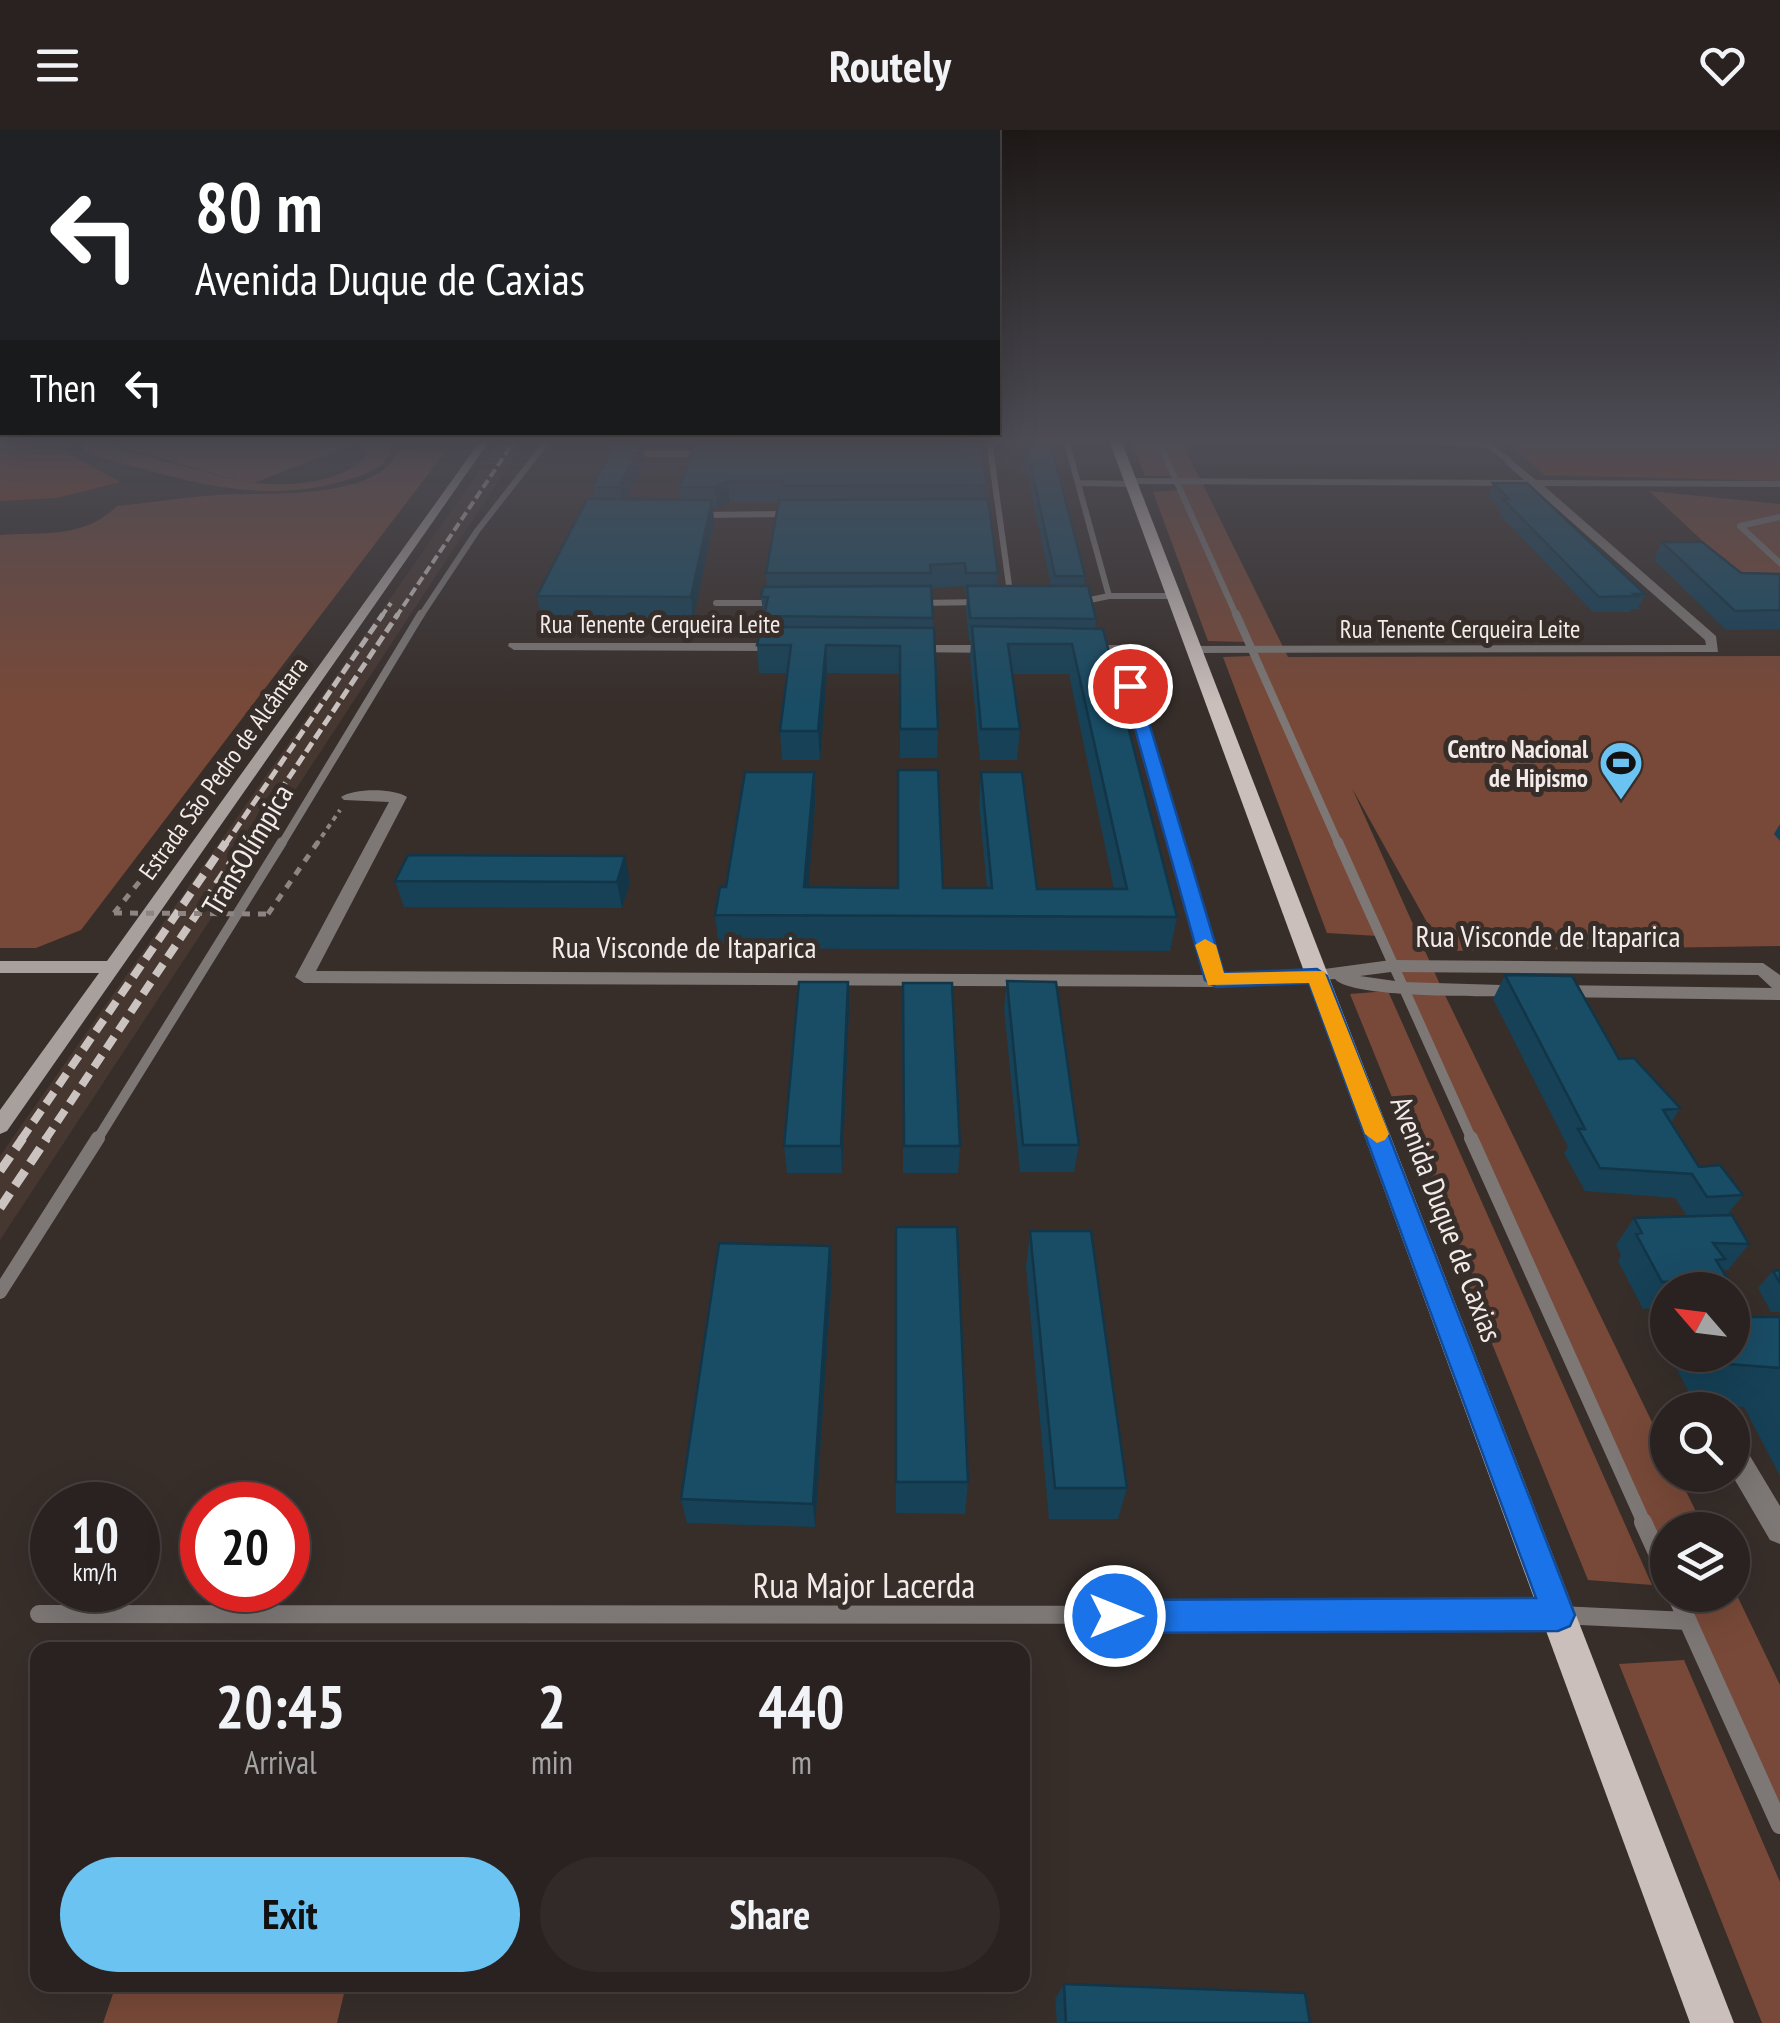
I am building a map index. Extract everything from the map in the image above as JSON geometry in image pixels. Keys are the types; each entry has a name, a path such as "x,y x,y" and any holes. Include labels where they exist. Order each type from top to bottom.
{"main road":[{"name":"Avenida Duque de Caxias","path":"1149,528 1712,2023"}],"street":[{"name":"Estrada São Pedro de Alcântara","path":"0,1126 423,528"},
{"name":"Rua Tenente Cerqueira Leite","path":"1194,650 1713,649 1711,638 1589,528"},
{"name":"Rua Tenente Cerqueira Leite","path":"514,646 807,647"},
{"path":"886,648 1022,649"},
{"path":"1061,649 1120,649 1216,980"},
{"name":"Rua Visconde de Itaparica","path":"349,797 399,797 304,977 1216,980 1317,976 1392,966 1772,969"},
{"path":"0,967 112,968"},
{"path":"1772,969 1780,985"},
{"name":"Rua Visconde de Itaparica","path":"1317,976 1402,988 1780,994"},
{"path":"1750,1480 1780,1531"}],"lane":[{"name":"TransOlímpica","path":"0,1292 201,976 418,619 480,528"},
{"path":"1001,528 1011,602"},
{"path":"1092,528 1109,596"},
{"path":"1198,528 1650,1536"},
{"path":"1743,528 1780,562"},
{"path":"1063,602 1097,602 1109,596 1174,596"},
{"path":"912,602 1028,602"},
{"path":"716,603 794,603"},
{"path":"1684,1612 1780,1825"},
{"name":"Rua Major Lacerda","path":"40,1614 1558,1615 1688,1622"}],"path":[{"path":"153,865 114,913 268,914 349,797"}],"shaded area":[{"path":"387,528 81,930 36,948 0,948 0,535 77,529"},
{"path":"439,528 467,528 0,1240 0,1156"},
{"path":"1166,528 1225,528 1288,657 1780,656 1780,946 1443,951 1352,788 1442,989 1650,1418 1650,1492 1686,1492 1696,1512 1650,1512 1650,1536 1378,936 1327,933 1223,657 1251,656 1248,642 1208,641"},
{"path":"1689,528 1780,528 1780,613"},
{"path":"1388,991 1650,1585 1588,1580 1350,994"},
{"path":"1685,1612 1745,1612 1780,1685 1780,1822"},
{"path":"1684,1660 1780,1882 1780,2023 1762,2023 1619,1664"},
{"path":"114,1992 344,1992 337,2023 103,2023"}],"building":[{"path":"572,528 706,528 691,597 537,596"},
{"path":"774,528 992,528 998,573 966,573 965,563 930,565 931,573 766,573"},
{"path":"1044,528 1073,528 1085,576 1055,576"},
{"path":"1532,528 1575,528 1645,594 1599,597"},
{"path":"1662,542 1702,542 1741,573 1780,574 1780,610 1735,611"},
{"path":"931,586 933,618 764,616 768,597 761,597 763,587"},
{"path":"967,586 1088,586 1096,619 970,618"},
{"path":"972,626 1103,629 1177,917 715,915 720,887 726,887 745,772 814,772 804,887 898,888 898,770 938,770 943,888 992,888 981,772 1022,772 1037,889 1127,889 1072,644 1008,644 1020,729 981,729"},
{"path":"761,627 934,628 938,729 900,729 900,646 826,645 818,731 780,731 791,645 757,645"},
{"path":"408,855 625,856 617,882 395,881"},
{"path":"1505,975 1572,976 1619,1059 1634,1058 1680,1108 1663,1110 1699,1167 1720,1165 1743,1195 1707,1197 1692,1174 1600,1168 1578,1129 1585,1129"},
{"path":"1007,981 1056,982 1079,1145 1023,1145"},
{"path":"799,982 848,982 841,1146 784,1146"},
{"path":"903,983 952,983 960,1146 904,1146"},
{"path":"1732,1215 1749,1244 1713,1243 1725,1259 1716,1260 1723,1272 1657,1272 1636,1234 1642,1233 1634,1218"},
{"path":"896,1227 957,1227 968,1482 896,1482"},
{"path":"1030,1231 1091,1231 1127,1488 1055,1488"},
{"path":"719,1243 830,1246 813,1504 681,1499"},
{"path":"1750,1317 1780,1317 1780,1368 1750,1366"},
{"path":"1064,1984 1305,1993 1310,2023 1066,2023"}],"railway":[{"path":"396,617 456,528"},
{"path":"381,617 391,603"},
{"path":"225,845 383,614"},
{"path":"244,845 396,617"},
{"path":"21,1140 226,842"},
{"path":"45,1140 245,842"},
{"path":"0,1171 23,1138"},
{"path":"0,1208 47,1138"}],"slow traffic":[{"path":"1205,945 1216,980 1317,976 1377,1134"}],"place":[{"name":"Centro Nacional de Hipismo","path":"1621,801"}],"route":[{"path":"1115,1616 1558,1615 1317,976 1216,980 1130,686"}]}
